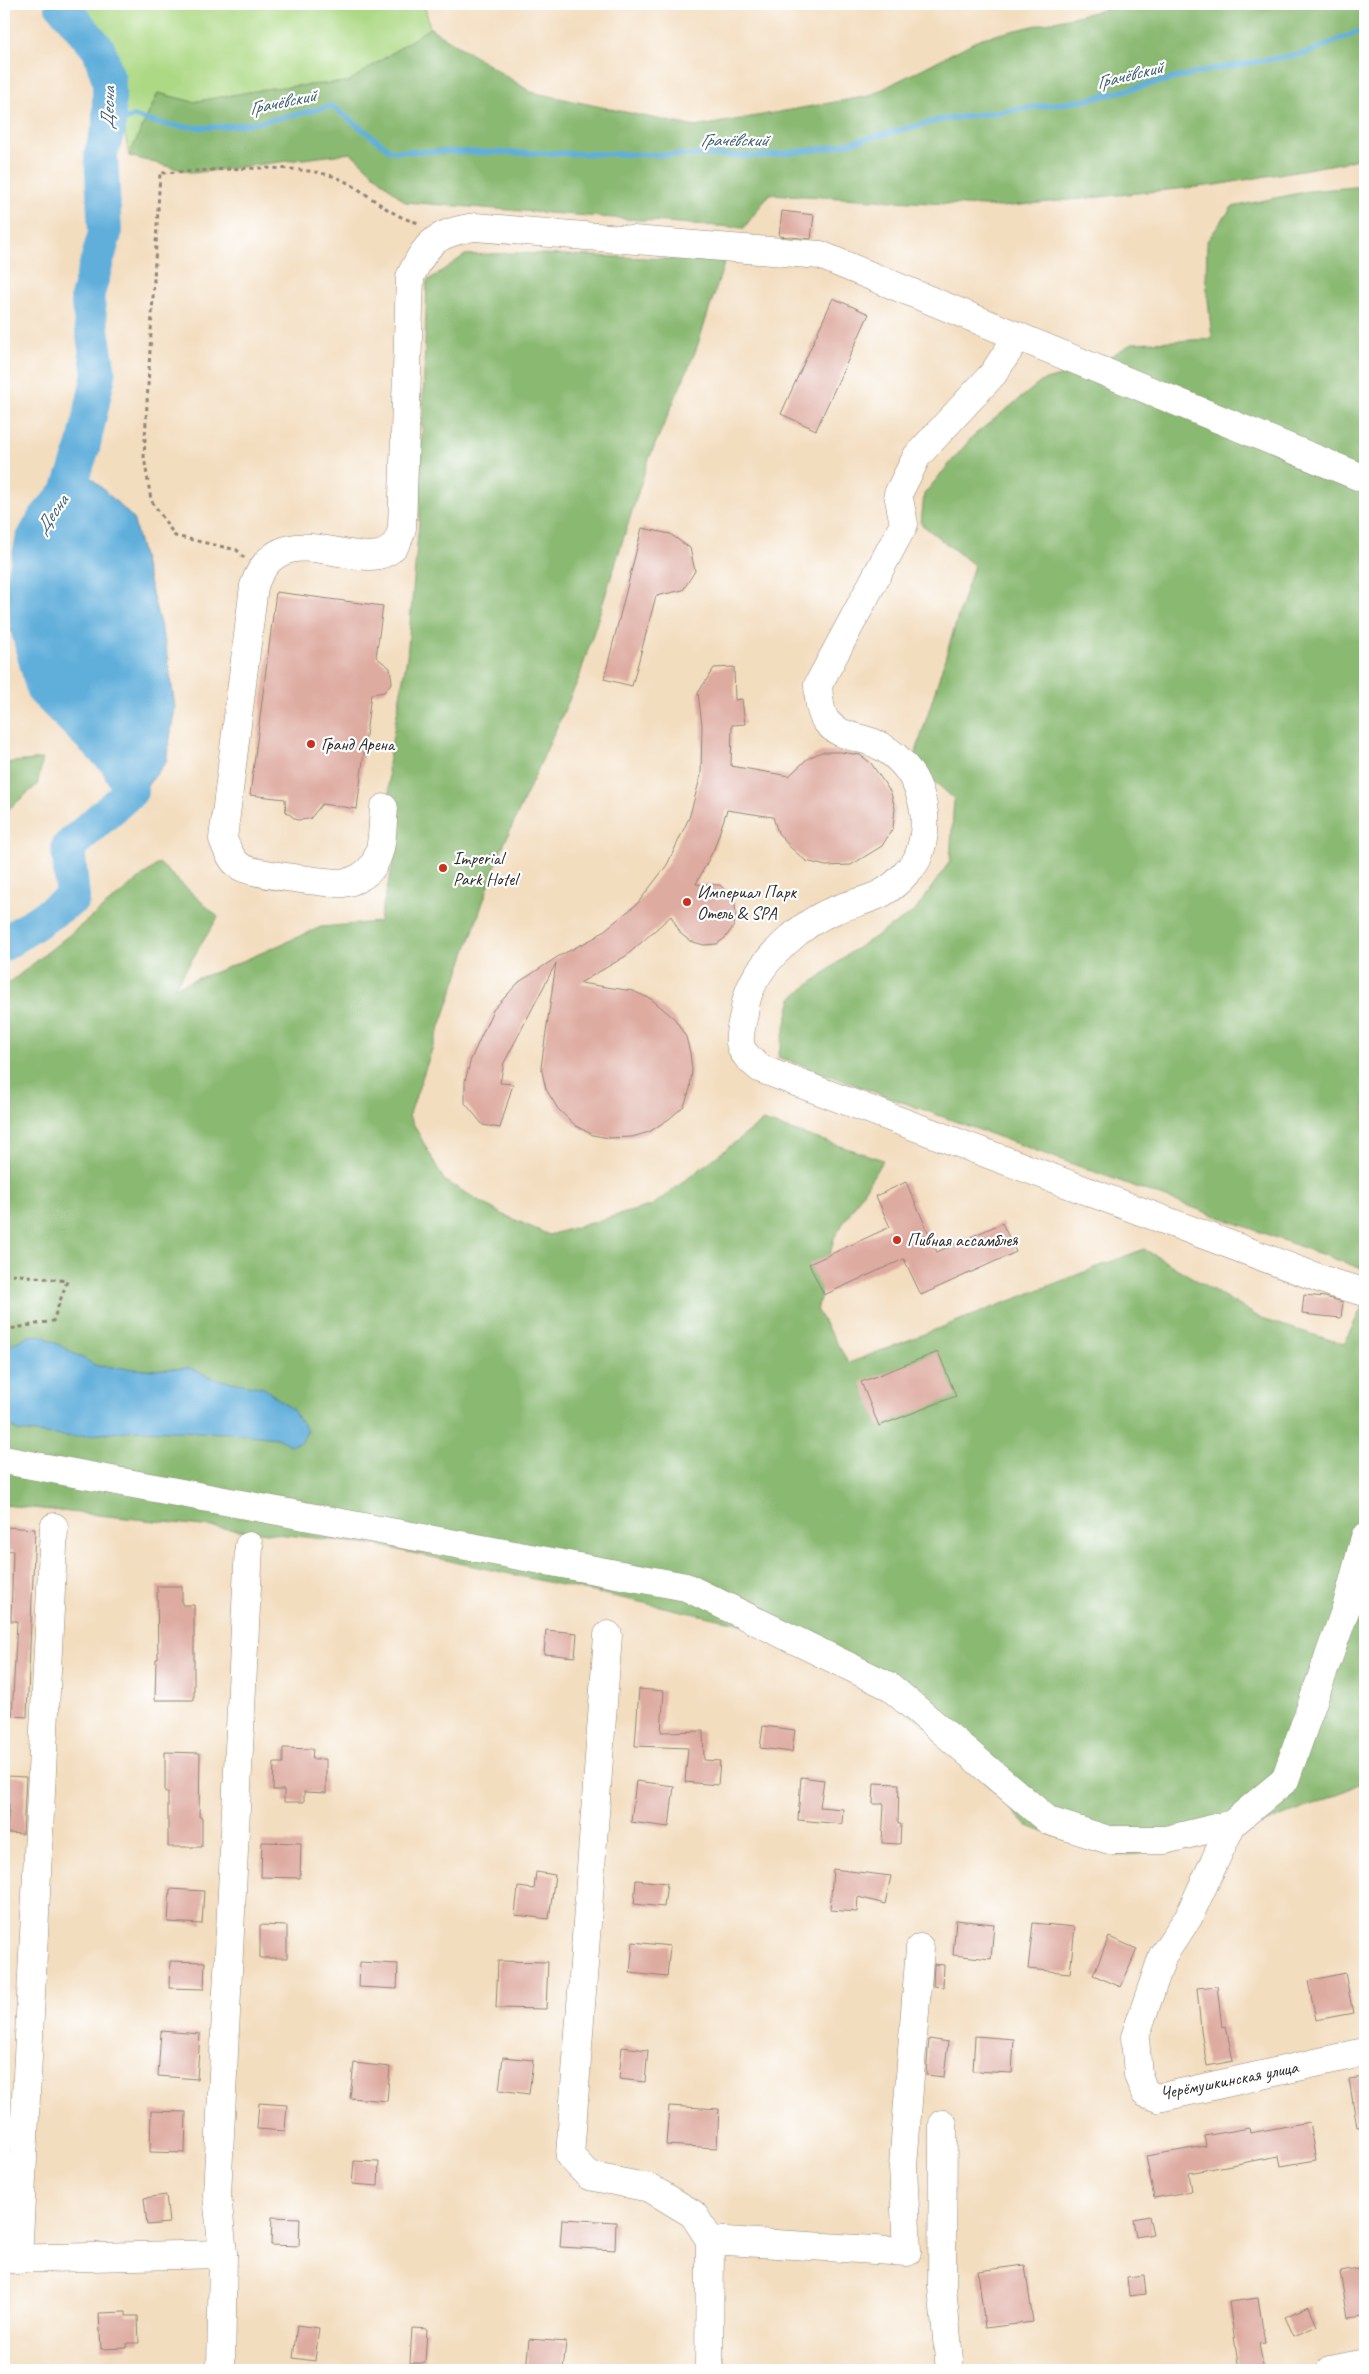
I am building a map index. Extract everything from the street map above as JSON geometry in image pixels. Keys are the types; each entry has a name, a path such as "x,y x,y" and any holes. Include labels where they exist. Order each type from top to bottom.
{"street":[{"path":"384,808 380,852 372,866 361,878 344,883 256,873 241,867 229,854 223,839 254,586 259,572 281,551 298,546 365,556 380,555 392,549 400,540 402,528 410,277 421,253 436,238 454,230 475,227 820,255 1365,479"},
{"path":"1018,336 993,374 917,456 898,494 904,524 818,685 819,705 826,721 832,727 839,733 872,742 893,752 909,770 923,798 926,826 918,859 896,885 875,898 834,910 805,926 773,955 749,992 738,1039 746,1057 761,1069 1335,1284 1365,1292"},
{"path":"4,1460 686,1587 889,1686 1049,1821 1109,1840 1165,1840 1232,1824 1285,1780 1346,1608 1365,1538"},
{"path":"54,1527 11,2259 223,2254"},
{"path":"221,2370 223,2254 217,2195 249,1546"},
{"path":"608,1635 570,2156 588,2176 650,2188 657,2192 693,2214 710,2240 709,2370"},
{"name":"Черёмушкинская улица","path":"1232,1824 1188,1918 1163,1954 1135,2037 1138,2075 1145,2093 1158,2098 1365,2052"},
{"path":"710,2240 908,2252 903,2166 920,1948"},
{"path":"944,2124 942,2287 950,2370"},
{"path":"1331,2370 1365,2363"}],"path":[{"path":"259,572 237,550 176,536 150,500 144,458 160,173 279,169 330,175 364,192 408,221 454,230"},
{"path":"4,1273 67,1281 53,1321 4,1330"}],"green space":[{"path":"81,4 424,4 430,28 348,82 272,88 193,102 158,93 129,156 124,128 124,79 112,43"},
{"path":"1128,4 1365,4 1365,157 1216,185 1001,207 769,194 744,228 405,202 351,153 193,173 129,156 158,93 193,102 272,88 348,82 430,28 531,92 695,127 869,96 982,38"},
{"path":"1365,186 1365,1270 778,1057 792,998 851,952 915,911 950,861 954,799 913,762 974,565 921,524 924,494 973,436 1042,381 1090,368 1133,343 1212,339 1206,280 1207,241 1232,207 1309,191"},
{"path":"515,253 725,261 696,350 648,461 579,678 500,853 409,1116 444,1180 500,1213 549,1235 653,1205 763,1121 883,1160 834,1238 817,1311 849,1363 1144,1249 1262,1319 1344,1344 1365,1301 1365,1781 1319,1803 1193,1849 1115,1856 1027,1826 946,1740 802,1637 371,1544 4,1505 4,987 159,863 218,917 175,987 231,966 321,927 379,922 393,864 388,764 407,657 419,523 427,281 465,255"},
{"path":"43,759 37,785 4,813 4,763"}],"water":[{"path":"77,464 133,518 166,648 175,707 166,762 146,787 131,791 63,709 43,690 27,627 23,583 32,541"},
{"path":"41,1335 97,1366 148,1370 190,1368 215,1379 264,1388 292,1409 307,1430 302,1442 290,1445 277,1438 229,1433 137,1430 74,1437 17,1431 4,1419 4,1348 28,1336"}],"building":[{"path":"782,211 814,215 811,239 779,236"},
{"path":"833,298 869,314 816,430 781,414"},
{"path":"642,528 670,534 690,548 695,571 683,590 656,596 632,686 604,679"},
{"name":"Гранд Арена","path":"276,592 383,606 376,657 390,668 392,682 384,692 371,694 357,809 322,804 310,819 297,820 286,812 285,799 250,795"},
{"name":"Империал Парк Отель & SPA","path":"734,667 735,700 742,699 745,724 732,725 731,766 789,776 807,759 821,752 841,752 860,755 871,763 891,793 895,809 893,828 882,846 851,865 826,866 806,861 790,847 778,833 773,817 727,810 714,849 696,884 720,885 734,899 736,913 734,926 725,938 717,944 704,945 690,941 681,934 671,916 626,956 580,983 633,991 651,999 675,1019 686,1037 692,1070 690,1089 684,1106 649,1132 632,1137 609,1138 593,1135 576,1126 558,1109 546,1089 541,1067 556,963 504,1063 500,1083 513,1084 500,1128 483,1125 465,1103 465,1081 471,1059 493,1010 519,982 559,956 596,937 637,904 667,865 689,818 701,775 702,725 698,693 714,668"},
{"name":"Пивная ассамблея","path":"906,1182 937,1252 1002,1223 1016,1252 921,1295 904,1259 824,1295 809,1264 890,1227 876,1196"},
{"path":"1304,1295 1325,1297 1343,1302 1341,1318 1302,1314"},
{"path":"938,1352 956,1396 879,1426 861,1382"},
{"path":"4,1527 35,1529 27,1717 12,1716 17,1621 11,1621 13,1551 4,1550"},
{"path":"157,1586 182,1586 182,1605 194,1605 194,1700 155,1700 156,1659 158,1659"},
{"path":"546,1630 577,1633 575,1657 544,1654"},
{"path":"639,1689 664,1691 661,1732 703,1731 704,1760 720,1761 718,1785 685,1782 688,1748 635,1746"},
{"path":"763,1726 795,1730 792,1752 760,1748"},
{"path":"283,1748 313,1749 312,1759 326,1759 326,1793 304,1792 304,1802 284,1802 284,1790 273,1790 274,1763 283,1763"},
{"path":"165,1752 200,1753 199,1817 202,1817 202,1847 168,1847 168,1792 165,1792"},
{"path":"7,1776 26,1777 23,1834 7,1833 9,1804 6,1804"},
{"path":"801,1777 824,1780 820,1807 843,1809 842,1824 798,1820"},
{"path":"636,1781 674,1786 669,1827 631,1822"},
{"path":"874,1783 899,1784 898,1824 901,1824 900,1844 882,1843 884,1804 873,1804"},
{"path":"262,1842 301,1843 300,1878 261,1877"},
{"path":"833,1869 891,1876 885,1904 858,1897 857,1912 830,1910"},
{"path":"536,1872 555,1875 549,1919 515,1915 518,1887 534,1889"},
{"path":"636,1880 667,1883 664,1907 634,1904"},
{"path":"170,1889 204,1891 202,1924 168,1922"},
{"path":"956,1920 994,1924 991,1959 953,1955"},
{"path":"1033,1923 1075,1927 1070,1973 1028,1969"},
{"path":"260,1925 287,1926 287,1958 260,1958"},
{"path":"1109,1937 1137,1949 1121,1987 1093,1975"},
{"path":"633,1942 670,1946 667,1977 630,1973"},
{"path":"170,1961 205,1962 204,1989 169,1988"},
{"path":"498,1961 548,1962 546,2009 496,2008"},
{"path":"360,1962 398,1964 397,1989 359,1987"},
{"path":"934,1964 944,1965 943,1987 933,1986"},
{"path":"1345,1973 1353,2013 1316,2020 1308,1981"},
{"path":"1217,1986 1222,2027 1226,2026 1233,2061 1207,2066 1197,1988"},
{"path":"161,2031 200,2034 197,2079 158,2076"},
{"path":"975,2036 1014,2039 1012,2073 973,2071"},
{"path":"929,2039 948,2042 944,2077 926,2075"},
{"path":"622,2047 648,2050 645,2082 619,2079"},
{"path":"503,2057 533,2060 529,2094 499,2090"},
{"path":"354,2063 390,2067 387,2101 350,2098"},
{"path":"1365,2077 1365,2126 1357,2127 1349,2079"},
{"path":"259,2103 287,2105 285,2131 257,2129"},
{"path":"669,2106 719,2109 717,2148 666,2145"},
{"path":"151,2111 186,2112 185,2153 150,2152"},
{"path":"1309,2122 1316,2160 1281,2166 1279,2156 1189,2173 1192,2191 1154,2198 1146,2156 1206,2146 1204,2136 1249,2128 1250,2133"},
{"path":"354,2161 379,2162 378,2186 352,2184"},
{"path":"166,2195 169,2223 147,2225 144,2198"},
{"path":"1149,2216 1153,2234 1136,2237 1133,2219"},
{"path":"272,2217 300,2218 299,2246 271,2245"},
{"path":"562,2219 616,2222 615,2250 560,2247"},
{"path":"1025,2265 1033,2322 985,2328 978,2271"},
{"path":"1365,2268 1365,2316 1348,2318 1340,2272"},
{"path":"1144,2275 1146,2294 1129,2296 1127,2277"},
{"path":"1258,2298 1265,2343 1259,2344 1264,2370 1239,2370 1229,2302"},
{"path":"1309,2306 1317,2326 1294,2336 1285,2317"},
{"path":"126,2312 126,2316 138,2316 139,2343 127,2343 127,2348 101,2349 99,2313"},
{"path":"297,2325 319,2328 315,2361 293,2358"},
{"path":"412,2328 427,2329 425,2363 410,2363"},
{"path":"529,2339 566,2342 563,2370 526,2370"}],"waterway":[{"name":"Десна","path":"4,944 73,898 68,847 131,791 116,762 43,690 27,627 23,583 32,541 44,519 68,491 83,448 99,374 87,297 105,233 101,153 109,127 109,81 99,50 61,4"},
{"name":"Грачёвский","path":"109,127 134,116 158,123 183,127 233,126 332,106 391,151 763,156 829,148 940,120 1086,100 1213,69 1307,53 1365,29"}],"place":[{"name":"Гранд Арена","path":"311,744"},
{"name":"Imperial Park Hotel","path":"443,868"},
{"name":"Империал Парк Отель & SPA","path":"687,902"},
{"name":"Пивная ассамблея","path":"897,1240"}]}
